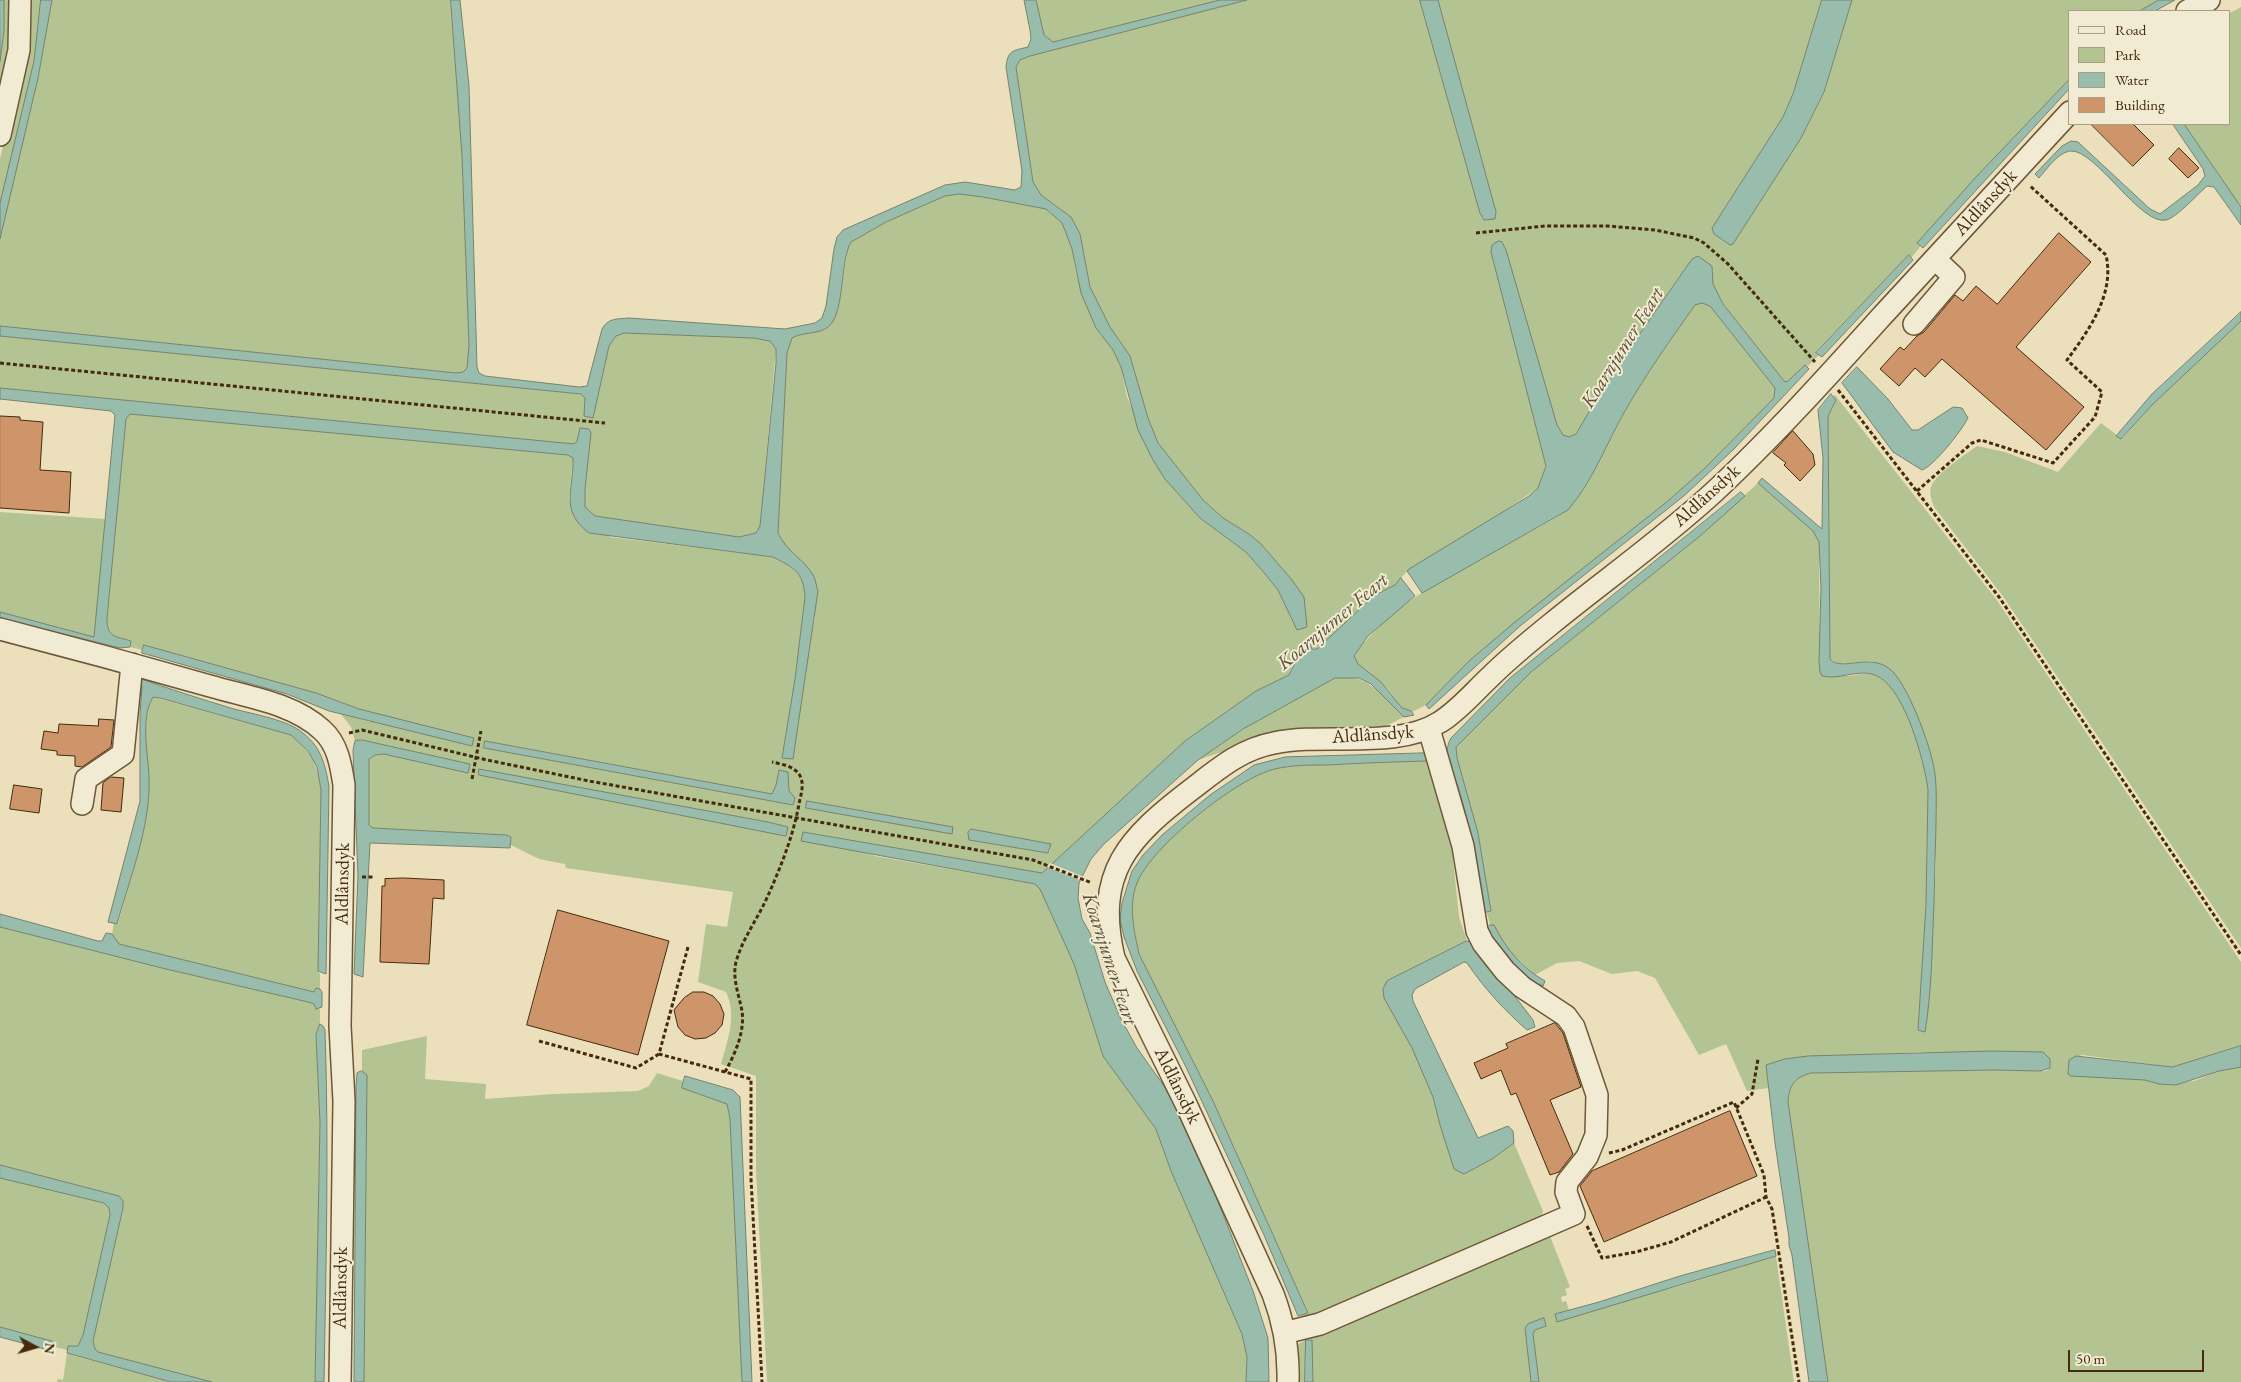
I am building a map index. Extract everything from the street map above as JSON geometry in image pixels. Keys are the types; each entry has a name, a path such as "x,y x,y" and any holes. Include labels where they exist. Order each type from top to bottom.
{"street":[{"path":"0,135 18,50 20,0"},
{"path":"2189,10 2209,0"},
{"name":"Aldlânsdyk","path":"1288,1382 1288,1350 1273,1294 1186,1104 1114,958 1107,921 1110,891 1123,856 1143,830 1190,790 1237,755 1276,742 1397,736 1429,729 1447,718 1510,656 1714,492 1827,376 2068,114"},
{"path":"1914,324 1954,277 1935,259"},
{"name":"Aldlânsdyk","path":"0,629 132,664 296,712 310,720 332,741 344,785 340,1026 344,1101 340,1382"},
{"path":"82,804 86,779 123,754 132,664"},
{"path":"1284,1333 1320,1324 1574,1214 1566,1192 1568,1182 1589,1151 1596,1135 1597,1095 1574,1027 1566,1016 1522,987 1505,971 1483,943 1473,914 1469,874 1459,828 1429,729"}],"path":[{"path":"1917,490 1972,442 1981,440 2053,463 2095,417 2102,392 2066,360 2080,342 2100,306 2107,286 2108,266 2106,255 2014,172"},
{"path":"1476,233 1545,226 1608,226 1655,230 1694,238 1714,250 1827,376 1999,597 2241,955"},
{"path":"0,363 604,423"},
{"path":"332,741 349,733 362,730 590,781 1033,860 1084,880"},
{"path":"472,779 481,731"},
{"path":"726,1072 740,1040 742,1013 736,985 736,964 741,947 766,901 782,864 797,818 803,784 800,775 794,768 772,762"},
{"path":"368,877 374,877"},
{"path":"539,1041 636,1068 660,1054 688,947"},
{"path":"660,1054 751,1079 751,1179 762,1382"},
{"path":"1736,1108 1752,1094 1758,1059"},
{"path":"1589,1151 1606,1153 1622,1150 1734,1102 1764,1175 1766,1197 1772,1209 1780,1250 1799,1382"},
{"path":"1574,1214 1583,1216 1602,1258 1636,1252 1671,1242 1766,1197"}],"green space":[{"path":"4,0 15,0 16,20 0,111 0,61 4,31"},
{"path":"25,0 41,0 34,61 0,203 0,159 24,55"},
{"path":"52,0 451,0 462,156 469,345 467,368 463,372 456,373 0,326 0,239 38,78"},
{"path":"1036,0 1220,0 1053,42 1044,35"},
{"path":"1247,0 1420,0 1480,213 1484,220 1496,217 1496,212 1438,0 1822,0 1793,94 1783,117 1712,228 1714,234 1730,245 1733,244 1801,138 1824,93 1852,0 2159,0 2142,10 2068,10 2068,81 1976,177 1918,243 1920,247 1911,258 1909,255 1816,352 1819,355 1787,382 1784,381 1723,304 1713,284 1713,270 1692,259 1602,387 1576,434 1569,437 1563,435 1557,425 1494,243 1491,252 1546,466 1538,488 1491,520 1409,569 1395,585 1375,595 1317,649 1300,645 1289,675 1256,691 1185,741 1042,873 803,832 875,856 1035,884 1040,889 1074,964 1103,1056 1156,1129 1171,1171 1242,1334 1247,1357 1246,1382 767,1382 756,1170 756,1076 721,1064 730,1028 731,1010 729,1001 726,992 698,982 706,924 727,927 733,892 566,868 565,864 539,859 511,845 511,837 506,835 373,828 369,825 369,759 375,755 384,754 362,740 355,741 351,727 340,713 370,722 359,709 316,693 144,645 142,650 130,647 131,641 113,635 108,629 107,618 126,419 130,414 138,414 568,455 573,458 569,500 610,537 773,557 787,564 800,576 805,597 795,679 782,757 815,618 797,556 783,544 778,533 787,353 792,338 800,333 825,330 838,310 848,248 851,242 886,222 945,196 959,194 983,197 1046,209 1062,223 1072,249 1076,273 1096,328 1113,350 1121,367 1127,397 1165,479 1200,518 1246,552 1278,590 1289,610 1293,624 1292,581 1261,544 1223,518 1203,500 1158,443 1148,418 1130,356 1110,327 1090,287 1080,234 1061,209 1041,195 1033,182 1016,67 1020,60","holes":["486,741 772,794 779,770 787,772 793,805 484,748","479,770 768,822 788,827 786,836 780,835 479,775","808,801 952,827 952,834","971,829 1050,844 1050,851 1048,853 969,840"]},
{"path":"2241,7 2241,207 2185,125 2231,125 2231,12"},
{"path":"1702,303 1710,306 1775,388 1774,398 1705,468 1668,501 1469,661 1426,705 1412,712 1402,708 1388,689 1354,661 1354,656 1375,631 1425,591 1568,510 1585,487 1625,411 1650,370 1694,305"},
{"path":"2241,321 2241,948 2002,595 1934,507 1930,492 1931,487 1939,476 1977,446 2005,452 2058,472 2101,423 2122,439 2152,405"},
{"path":"623,333 753,338 770,341 776,349 760,526 756,533 739,537 595,516 585,507 589,453 577,441 574,444 0,388 0,336 581,394 585,398 584,416 593,417 609,346 616,336"},
{"path":"1835,395 1996,599 2241,962 2241,1046 2172,1067 2082,1055 2069,1060 2068,1074 2145,1080 2159,1084 2194,1081 2219,1071 2241,1067 2241,1382 1828,1382 1788,1102 1791,1086 1797,1079 1811,1073 2046,1071 2050,1068 2050,1059 1920,1052 1785,1059 1767,1065 1768,1088 1747,1091 1726,1044 1699,1055 1655,978 1637,971 1612,974 1579,961 1557,963 1535,975 1509,951 1494,926 1490,925 1487,913 1491,911 1478,833 1457,758 1456,747 1531,672 1700,536 1758,483 1813,531 1819,542 1820,672 1843,676 1865,674 1877,676 1897,695 1912,726 1918,744 1928,789 1926,905 1918,1030 1926,1023 1936,867 1935,771 1926,738 1904,688 1872,661 1839,664 1830,659 1828,416 1836,400 1833,397"},
{"path":"0,512 106,519 94,637 0,612"},
{"path":"1349,677 1366,682 1373,687 1404,717 1386,726 1314,728 1278,733 1198,760 1243,729 1335,678"},
{"path":"153,697 291,735 312,759 321,790 318,971 320,974 320,989 316,989 314,992 118,944 112,934 114,923 118,924 145,823 148,795 146,721"},
{"path":"1426,761 1451,840 1459,917 1467,941 1387,981 1433,1097 1440,1125 1464,1174 1492,1159 1514,1143 1543,1211 1538,1226 1305,1320 1302,1315 1308,1312 1213,1101 1139,954 1132,909 1134,892 1145,868 1177,834 1219,799 1259,775 1275,769 1294,766"},
{"path":"0,927 166,969 308,1002 314,1004 316,1009 320,1009 320,1024 316,1035 320,1123 315,1382 212,1382 98,1352 95,1349 93,1341 123,1208 112,1194 0,1165"},
{"path":"427,1036 425,1079 486,1084 485,1099 638,1091 649,1086 657,1073 683,1081 682,1088 727,1104 730,1119 742,1382 364,1382 367,1075 362,1071 362,1050"},
{"path":"0,1178 104,1203 109,1208 110,1215 83,1335 78,1346 68,1346 67,1350 55,1347 55,1342 0,1327"},
{"path":"1550,1236 1570,1287 1565,1289 1567,1295 1561,1297 1562,1302 1566,1301 1569,1310 1556,1314 1676,1287 1776,1256 1794,1382 1539,1382 1533,1334 1535,1330 1545,1326 1544,1318 1525,1328 1531,1382 1313,1382 1311,1333"},
{"path":"1306,1340 1305,1382 1294,1382 1294,1346"},
{"path":"67,1353 171,1382 57,1382 58,1379 63,1380"}],"water":[{"path":"0,0 4,0 4,31 0,61"},
{"path":"41,0 52,0 38,78 0,239 0,203 34,61"},
{"path":"451,0 460,0 469,86 477,367 479,373 485,376 579,387 587,386 602,329 610,321 629,318 785,329 815,323 822,318 826,306 834,249 837,237 843,230 945,185 965,182 1015,190 1021,187 1022,171 1006,67 1010,54 1028,47 1031,39 1024,0 1036,0 1044,35 1053,42 1220,0 1247,0 1030,56 1020,60 1016,67 1033,182 1041,195 1071,217 1080,234 1090,287 1110,327 1130,356 1148,418 1158,443 1203,500 1223,518 1261,544 1292,580 1304,597 1307,627 1297,630 1278,590 1265,574 1246,552 1200,518 1165,479 1153,460 1138,430 1121,367 1113,350 1096,328 1081,293 1072,249 1062,223 1046,209 959,194 945,196 886,222 851,242 847,251 839,302 832,323 821,331 792,338 787,353 778,533 786,545 809,569 814,577 818,591 793,759 782,758 795,679 805,597 800,576 787,564 773,557 589,533 574,516 571,508 573,458 568,455 130,414 126,419 107,625 110,633 116,637 131,641 130,647 120,648 0,618 0,612 94,637 115,415 111,411 0,399 0,388 574,444 577,441 580,428 589,429 591,433 585,507 595,516 739,537 756,533 760,526 776,363 776,349 770,341 753,338 624,333 616,336 609,346 593,418 584,416 585,398 581,394 0,336 0,326 456,373 463,372 467,368 469,345 462,156"},
{"path":"1420,0 1438,0 1496,212 1495,219 1484,220 1480,213"},
{"path":"1822,0 1852,0 1824,92 1801,138 1733,244 1730,245 1714,234 1712,228 1783,117 1793,94"},
{"path":"2159,0 2175,0 2157,10 2142,10"},
{"path":"2068,81 2068,90 1923,248 1917,243 1976,177"},
{"path":"2174,125 2185,125 2241,207 2241,225 2214,187 2207,186 2170,218 2166,220 2156,219 2144,212 2093,162 2081,154 2071,151 2057,158 2039,178 2035,174 2062,146 2071,141 2078,142 2150,209 2160,214 2198,185 2205,176 2203,169"},
{"path":"1499,241 1502,242 1506,250 1557,425 1563,435 1569,437 1576,434 1632,345 1692,259 1698,256 1712,266 1713,284 1723,304 1784,381 1787,382 1805,365 1809,369 1734,449 1685,495 1520,626 1429,709 1426,705 1469,661 1515,622 1668,501 1705,468 1774,398 1775,388 1710,306 1702,303 1695,305 1641,384 1592,475 1568,510 1422,593 1407,571 1529,496 1538,488 1546,466 1491,252 1492,245"},
{"path":"1909,255 1913,260 1822,357 1816,353"},
{"path":"2241,312 2241,321 2152,405 2121,439 2116,436 2152,394"},
{"path":"1857,367 1888,399 1912,430 1918,430 1953,407 1962,408 1968,418 1947,447 1933,462 1922,470 1893,452 1842,383"},
{"path":"1831,394 1836,400 1828,416 1830,659 1835,663 1842,664 1876,663 1885,666 1893,672 1906,692 1919,720 1930,750 1935,774 1936,823 1932,952 1925,1032 1918,1030 1926,905 1928,789 1917,742 1903,707 1894,691 1883,680 1866,673 1835,677 1822,676 1819,661 1821,587 1819,542 1813,531 1758,483 1762,478 1822,529 1823,458 1818,410"},
{"path":"1741,492 1745,496 1700,536 1531,672 1456,747 1457,758 1478,833 1491,911 1483,913 1469,827 1447,753 1451,738 1510,678"},
{"path":"1401,578 1415,596 1368,636 1354,656 1358,664 1381,682 1402,708 1411,711 1414,715 1404,717 1371,684 1359,678 1335,678 1243,729 1198,760 1104,844 1091,859 1079,883 1078,898 1082,919 1090,933 1105,982 1121,1019 1137,1048 1164,1086 1196,1145 1253,1291 1268,1338 1269,1382 1246,1382 1247,1357 1242,1334 1171,1171 1156,1129 1103,1056 1074,964 1040,889 1035,884 801,841 803,832 1042,873 1185,741 1256,691 1289,675 1297,659 1300,645 1310,644 1312,649 1317,649 1375,595 1395,585"},
{"path":"144,645 316,693 359,709 474,738 472,746 329,711 287,694 142,653"},
{"path":"136,677 234,709 289,724 309,738 318,750 324,763 329,786 326,974 318,971 321,790 317,767 308,751 291,735 160,698 153,697 147,715 146,736 149,795 143,833 117,924 108,922 140,801 140,714 142,686 134,684"},
{"path":"362,740 470,764 468,773 384,754 375,755 369,759 369,825 373,828 506,835 511,837 510,848 370,843 363,977 354,974 358,876 353,750 355,741"},
{"path":"485,741 772,794 779,770 788,772 789,791 795,798 793,805 484,748"},
{"path":"1427,754 1429,760 1294,766 1275,769 1259,775 1219,799 1177,834 1145,868 1134,892 1132,909 1139,954 1213,1101 1308,1313 1298,1316 1264,1235 1185,1065 1137,971 1124,937 1120,919 1122,903 1132,871 1143,855 1162,835 1210,795 1254,765 1285,757"},
{"path":"479,769 788,827 786,836 780,835 479,775"},
{"path":"807,801 953,827 952,834 806,808"},
{"path":"971,829 1051,844 1048,853 969,840 968,833"},
{"path":"0,914 98,941 102,941 106,933 112,934 119,944 314,992 316,988 320,989 322,992 322,1007 316,1009 314,1004 308,1002 166,969 0,927"},
{"path":"1490,925 1494,925 1509,950 1522,964 1545,981 1543,986 1533,982 1510,962 1486,929"},
{"path":"1467,941 1474,943 1533,1020 1535,1027 1527,1030 1502,1007 1467,963 1464,962 1415,989 1412,995 1413,1001 1478,1138 1508,1126 1513,1131 1514,1143 1492,1159 1464,1174 1454,1169 1433,1097 1412,1048 1384,998 1383,989 1387,981"},
{"path":"320,1024 325,1030 327,1118 326,1250 324,1382 315,1382 320,1123 316,1035"},
{"path":"2241,1046 2241,1067 2219,1071 2176,1085 2159,1084 2145,1080 2071,1076 2068,1074 2069,1060 2076,1056 2172,1067"},
{"path":"1993,1051 2043,1052 2050,1059 2050,1068 2040,1071 1811,1073 1797,1079 1791,1086 1788,1102 1828,1382 1809,1382 1775,1143 1766,1065 1785,1059 1808,1056"},
{"path":"362,1071 367,1075 364,1382 354,1382 356,1087 357,1073"},
{"path":"685,1076 733,1090 740,1097 752,1382 742,1382 730,1119 727,1104 682,1088"},
{"path":"0,1165 119,1196 123,1201 123,1208 93,1341 95,1349 98,1352 212,1382 171,1382 67,1353 68,1346 78,1346 83,1335 110,1215 109,1208 104,1203 0,1178"},
{"path":"1775,1250 1776,1256 1557,1322 1555,1314 1680,1276"},
{"path":"1544,1318 1546,1326 1535,1330 1533,1334 1539,1382 1531,1382 1525,1328 1528,1324"},
{"path":"0,1327 55,1342 52,1351 0,1337"},
{"path":"1306,1340 1312,1340 1313,1382 1305,1382"}],"pier":[{"path":"1050,863 1084,877 1082,881 1047,867"}],"building":[{"path":"2092,125 2134,125 2154,145 2133,166"},
{"path":"2179,148 2199,168 2188,178 2169,159"},
{"path":"2059,233 2091,262 2016,347 2084,407 2046,450 1942,359 1925,377 1915,368 1899,386 1880,369 1900,347 1904,350 1917,336 1924,332 1955,295 1963,301 1976,286 1997,304"},
{"path":"0,416 20,417 20,420 43,422 40,470 71,472 69,513 0,508"},
{"path":"1793,431 1813,454 1815,465 1800,481 1784,465 1786,463 1773,453"},
{"path":"99,719 114,720 111,747 82,767 75,766 75,756 57,755 57,751 41,749 44,731 58,733 59,724 98,726"},
{"path":"111,777 124,778 121,812 101,810 103,783"},
{"path":"14,785 42,789 39,813 10,809"},
{"path":"385,879 444,880 444,899 433,898 429,964 380,962 382,886 385,886"},
{"path":"558,910 669,941 638,1055 527,1025"},
{"path":"693,992 704,992 713,996 720,1004 724,1014 722,1025 715,1033 706,1038 695,1039 685,1035 678,1027 674,1010 684,998"},
{"path":"1555,1023 1563,1033 1581,1087 1550,1100 1573,1154 1559,1172 1550,1175 1516,1093 1511,1095 1501,1070 1481,1079 1474,1063 1508,1048 1506,1044"},
{"path":"1730,1111 1757,1176 1604,1242 1580,1186 1592,1171"}],"water label":[{"name":"Koarnjumer Feart","path":"1623,348"},
{"name":"Koarnjumer Feart","path":"1333,622"},
{"name":"Koarnjumer Feart","path":"1109,959"}]}
